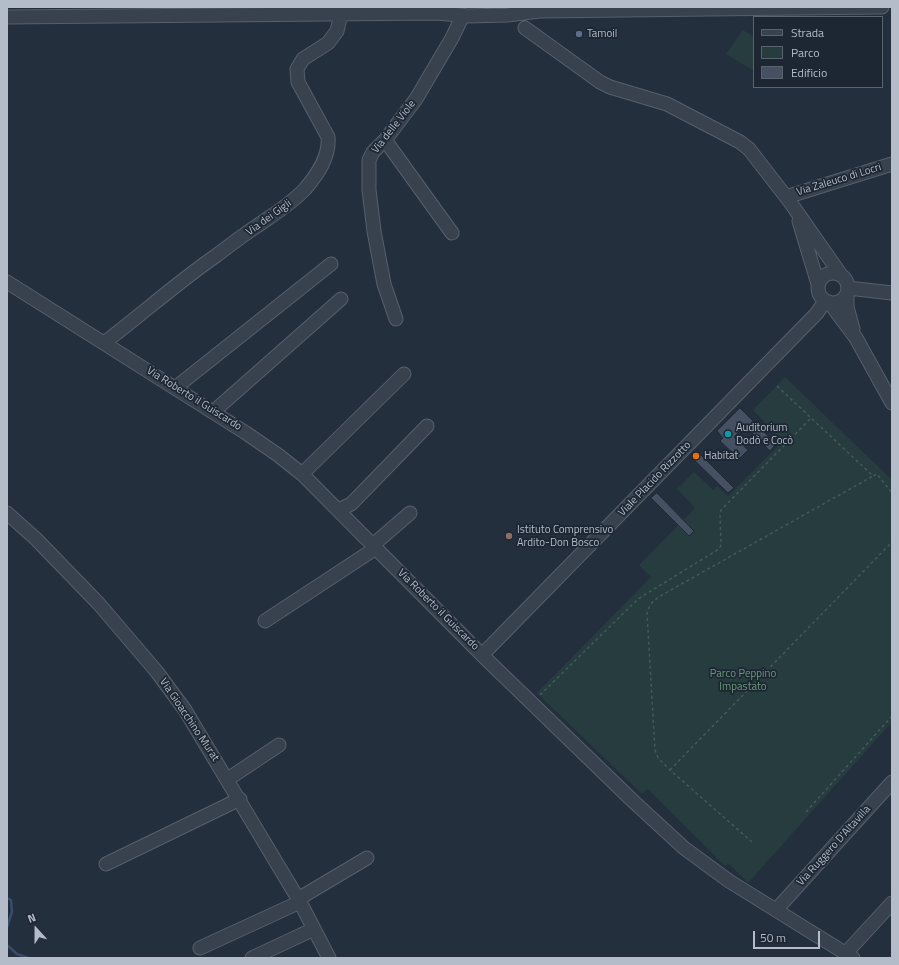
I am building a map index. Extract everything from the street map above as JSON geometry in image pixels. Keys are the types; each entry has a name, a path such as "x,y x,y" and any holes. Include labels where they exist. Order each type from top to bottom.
{"street":[{"path":"7,8 45,7"},
{"path":"460,13 474,14 484,7"},
{"path":"7,17 882,7"},
{"path":"514,12 525,28 600,82 610,87 668,104 740,142 749,149 788,199 846,281 847,307 856,338"},
{"name":"Via delle Viole","path":"396,319 384,284 369,190 370,160 373,152 385,140 416,100 452,38 460,13"},
{"name":"Via dei Gigli","path":"104,343 210,259 286,207 304,190 314,177 322,165 328,137 298,82 297,68 303,59 328,43 337,31 341,14"},
{"path":"385,140 452,233"},
{"name":"Via Zaleuco di Locri","path":"788,199 892,164"},
{"path":"788,199 803,234 818,284 819,293 856,338 892,403"},
{"path":"175,388 331,264"},
{"path":"818,284 820,279 828,274 837,273 841,275"},
{"name":"Via Roberto il Guiscardo","path":"7,282 213,412 265,446 302,474 482,654 634,802 684,848 729,881 850,956"},
{"path":"847,291 892,293"},
{"path":"827,301 838,302 842,300 847,291"},
{"path":"213,412 341,299"},
{"name":"Viale Placido Rizzotto","path":"482,654 747,385 827,301"},
{"path":"302,474 404,374"},
{"path":"339,510 351,504 427,426"},
{"name":"Via Gioacchino Murat","path":"7,513 36,539 99,604 157,672 185,710 240,799 299,901 329,958"},
{"path":"265,621 374,547 410,513"},
{"path":"228,779 279,746"},
{"name":"Via Ruggero D'Altavilla","path":"776,910 892,782"},
{"path":"106,864 240,799"},
{"path":"200,948 299,901 367,858"},
{"path":"850,956 892,904"},
{"path":"252,958 314,929"}],"path":[{"path":"777,386 873,476"},
{"path":"540,695 638,599 719,549 721,545 721,510 811,418"},
{"path":"752,842 658,758 655,750 646,613 652,602 669,591 877,474 892,493"},
{"path":"670,770 892,542"},
{"path":"806,812 892,716"}],"green space":[{"path":"743,30 753,36 753,70 726,54"},
{"name":"Parco Peppino Impastato","path":"785,377 892,480 892,722 748,883 729,864 725,866 648,789 642,794 537,693 651,577 639,565 695,508 677,489 694,472 713,490 717,486 728,496 783,441 753,410"}],"building":[{"name":"Auditorium Dodò e Cocò","path":"740,408 776,444 770,451 745,426 734,437 748,450 739,459 720,441 723,438 717,431"},
{"path":"697,451 734,488 728,493 691,457"},
{"path":"657,493 694,531 689,536 651,498"}],"waterway":[{"path":"7,898 11,900 12,912 7,927"},
{"path":"7,945 17,954 28,958"}],"place":[{"name":"Tamoil","path":"579,34"},
{"name":"Auditorium Dodò e Cocò","path":"728,434"},
{"name":"Habitat","path":"696,456"},
{"name":"Istituto Comprensivo Ardito-Don Bosco","path":"509,536"}]}
